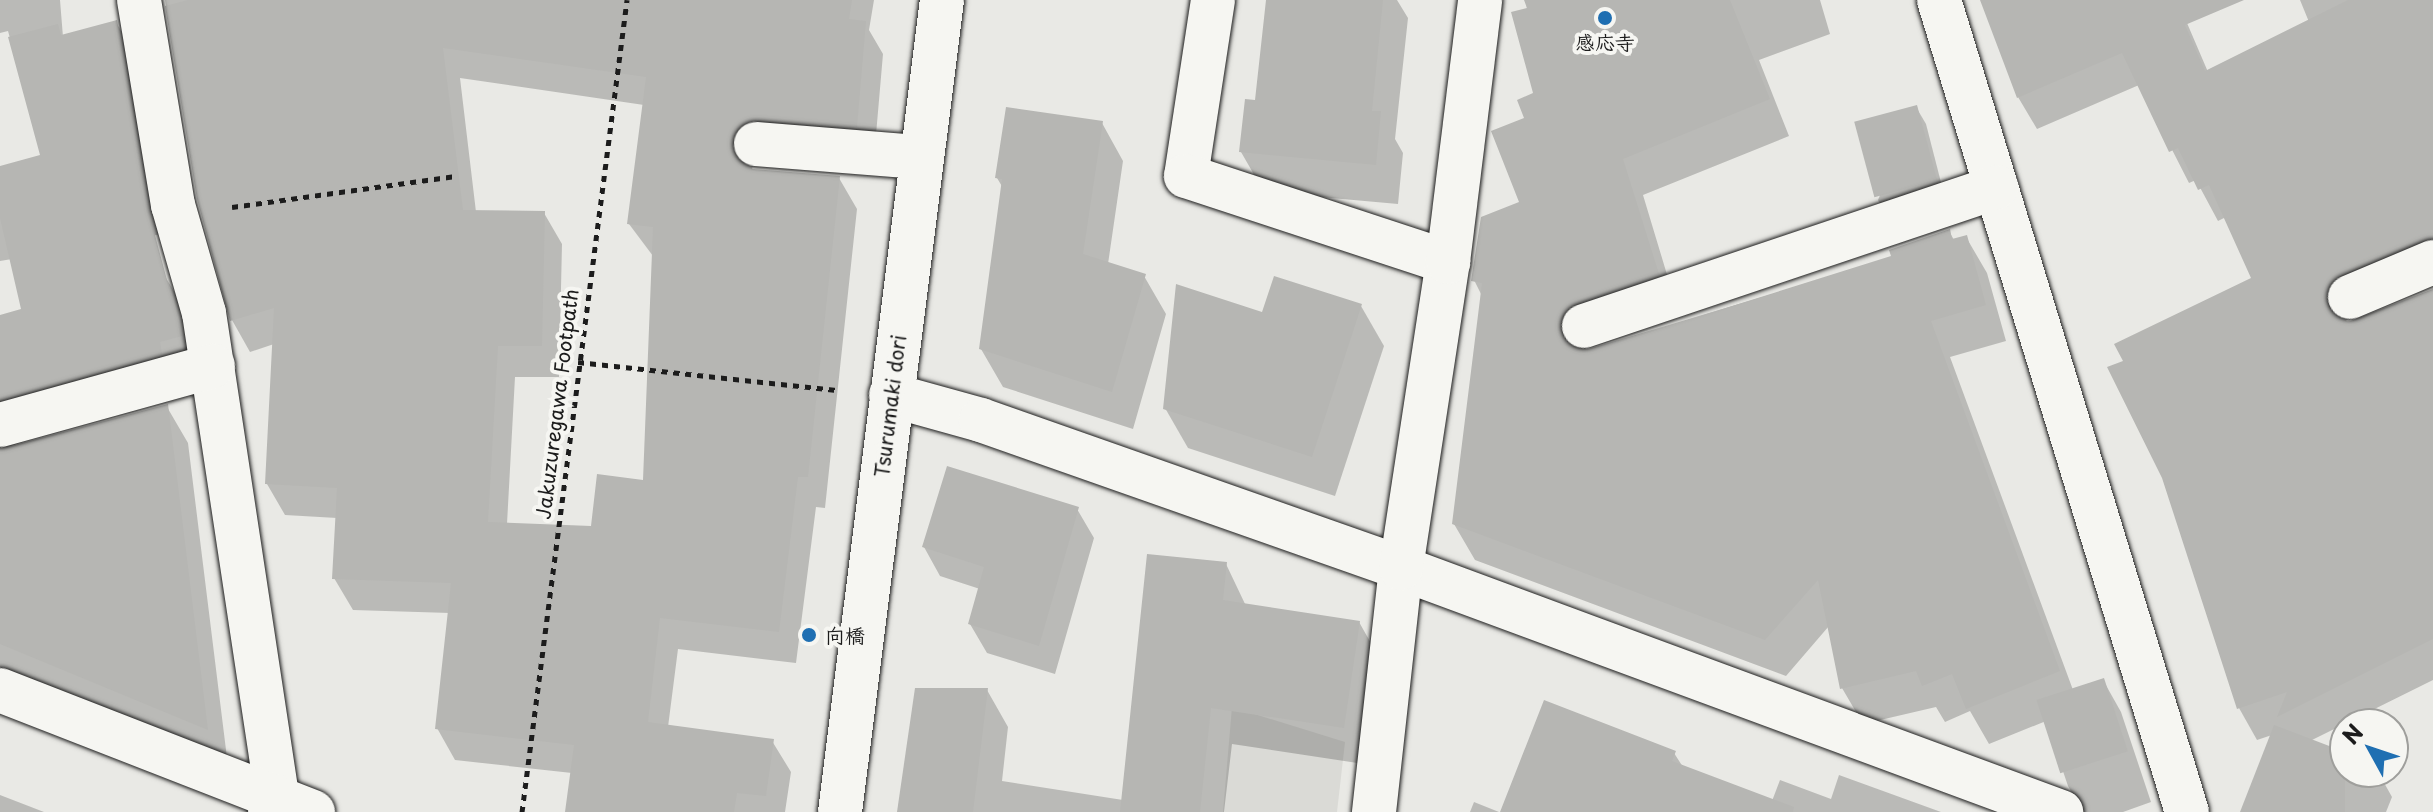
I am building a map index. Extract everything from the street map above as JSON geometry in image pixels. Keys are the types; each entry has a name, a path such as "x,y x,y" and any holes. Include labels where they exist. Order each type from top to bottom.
{"street":[{"path":"139,0 176,215 204,313 287,807"},
{"name":"Tsurumaki dori","path":"840,812 919,157 942,0"},
{"path":"1213,0 1186,176 1448,262"},
{"path":"1374,812 1401,568 1448,262 1480,0"},
{"path":"1939,0 2187,812"},
{"path":"756,144 919,157"},
{"path":"1584,326 1996,187"},
{"path":"2350,297 2433,262"},
{"path":"0,425 213,366"},
{"path":"891,395 981,420 1401,568 2061,812"},
{"path":"0,690 287,807"}],"path":[{"name":"Jakuzuregawa Footpath","path":"522,812 627,0"},
{"path":"176,215 454,176"},
{"path":"578,362 891,395"}],"shaded area":[{"path":"1232,707 1345,742 1337,812 1223,812"}],"building":[{"path":"188,0 852,0 849,19 866,21 857,127 757,119 745,122 731,141 734,155 753,169 840,176 808,477 798,477 779,632 660,618 648,722 774,739 766,796 737,793 734,812 565,812 574,745 435,729 451,583 332,579 337,488 265,484 274,308 230,321 197,199 165,6","holes":["443,48 646,77 627,224 653,227 643,480 597,474 591,526 488,522 498,346 542,346 545,211 463,210"]},
{"path":"1266,0 1383,0 1372,111 1381,111 1376,165 1239,152 1245,99 1255,100"},
{"path":"1524,0 1730,0 1770,99 1623,159 1659,274 1566,309 1560,333 1568,345 1592,350 1891,256 1889,250 1950,229 1952,239 1967,235 1986,305 1931,321 2060,671 1966,709 1952,674 1922,686 1916,671 1840,689 1818,580 1765,640 1452,524 1482,283 1471,281 1481,217 1519,202 1491,131 1524,118 1517,100 1533,93 1511,12 1527,8"},
{"path":"1980,0 2244,0 2185,25 2205,71 2348,0 2433,0 2433,238 2340,274 2325,295 2334,316 2348,322 2433,289 2433,639 2277,717 2287,692 2237,709 2162,478 2107,367 2123,361 2114,344 2251,278 2209,185 2198,190 2178,148 2169,152 2122,53 2017,98"},
{"path":"117,20 148,209 182,336 160,342 162,354 0,399 0,315 21,309 0,218 0,166 40,155 8,37 58,24 61,35"},
{"path":"1917,105 1937,180 1874,197 1854,122"},
{"path":"1006,107 1103,121 1083,254 1146,274 1112,392 979,349 1002,179 995,178"},
{"path":"1274,276 1362,304 1312,457 1163,409 1176,284 1262,312"},
{"path":"168,404 208,730 0,644 0,449"},
{"path":"947,466 1079,507 1039,646 968,624 984,567 922,547"},
{"path":"1147,554 1227,562 1223,600 1360,621 1344,728 1211,708 1200,812 1120,812"},
{"path":"2104,678 2128,751 2060,773 2036,700"},
{"path":"915,688 988,688 973,812 897,812"},
{"path":"1544,700 1676,751 1672,761 1794,807 1793,812 1500,812"},
{"path":"2274,725 2329,746 2329,788 2345,788 2345,812 2240,812"}],"place":[{"name":"感応寺","path":"1605,18"},
{"name":"向橋","path":"809,635"}]}
